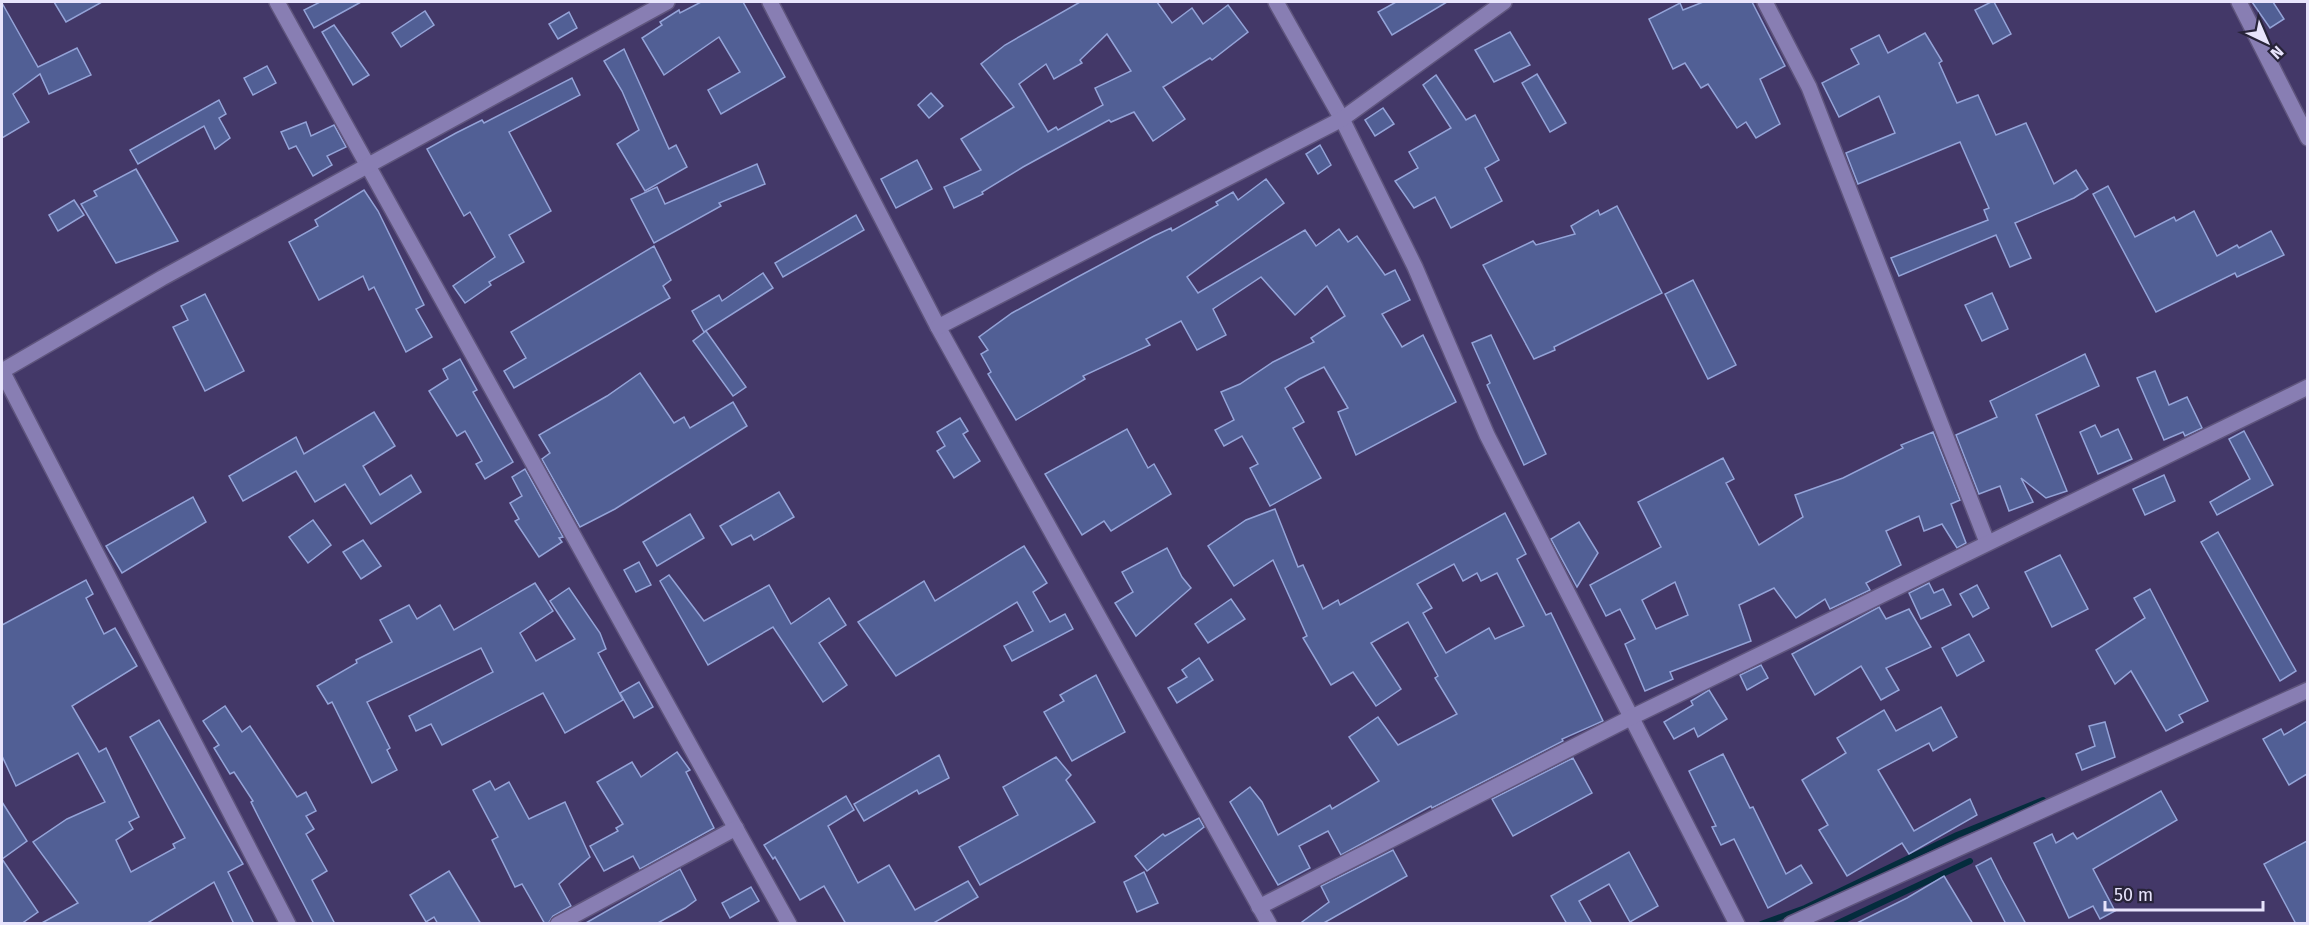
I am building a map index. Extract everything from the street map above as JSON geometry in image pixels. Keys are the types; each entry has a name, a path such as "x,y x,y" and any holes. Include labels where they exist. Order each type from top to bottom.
{"street":[{"path":"277,2 789,924"},
{"path":"288,924 2,371 162,278 668,2"},
{"path":"770,2 939,327 1269,924"},
{"path":"1276,2 1342,119 1415,267 1487,435 1737,924"},
{"path":"939,327 1342,119 1504,2"},
{"path":"1765,2 1809,87 1987,542"},
{"path":"2239,2 2307,138"},
{"path":"1259,907 1632,717 2307,387"},
{"path":"1791,924 2307,690"},
{"path":"558,924 736,828"}],"building":[{"path":"54,2 102,2 66,22"},
{"path":"320,2 361,2 314,28 304,10"},
{"path":"701,2 743,2 785,77 721,114 708,90 740,72 719,37 664,75 642,38 662,25 660,22 679,10 680,13"},
{"path":"1080,2 1157,2 1172,23 1192,8 1203,24 1228,5 1248,32 1212,60 1210,58 1163,87 1185,119 1153,141 1134,112 1111,122 1109,120 1023,167 982,192 983,194 954,208 944,187 981,170 961,139 1014,107 981,64 1005,45","holes":["1107,34 1131,71 1095,88 1103,105 1058,130 1056,127 1048,132 1019,84 1046,64 1054,79 1082,63 1080,60"]},
{"path":"1396,2 1447,2 1392,35 1378,12"},
{"path":"1703,2 1752,2 1785,66 1760,79 1780,124 1756,138 1746,122 1737,128 1708,84 1701,88 1685,63 1673,69 1649,19 1680,3 1683,10"},
{"path":"1994,2 2011,34 1993,44 1975,10"},
{"path":"2252,2 2273,2 2284,19 2270,28"},
{"path":"2,3 38,67 77,48 91,75 49,94 40,74 13,94 29,122 2,138"},
{"path":"425,11 434,25 401,47 392,33"},
{"path":"569,12 577,28 558,39 549,24"},
{"path":"334,25 369,75 353,85 322,32"},
{"path":"1510,32 1530,65 1494,82 1475,50"},
{"path":"1925,33 1942,61 1939,63 1957,103 1978,95 1996,135 2026,123 2054,184 2076,170 2088,189 2074,198 2015,223 2031,258 2010,267 1996,235 1899,276 1891,258 1988,220 1984,210 1989,208 1960,142 1858,184 1846,153 1895,133 1879,96 1839,117 1822,83 1859,64 1851,49 1879,35 1888,53"},
{"path":"624,49 669,149 676,145 687,167 645,191 617,144 639,130 622,91 604,61"},
{"path":"267,66 276,83 253,95 244,78"},
{"path":"1537,74 1566,123 1550,132 1522,83"},
{"path":"1436,75 1466,120 1475,115 1499,160 1485,168 1502,201 1451,228 1435,197 1414,208 1395,181 1418,168 1409,152 1451,128 1423,85"},
{"path":"572,78 580,95 509,132 551,211 509,235 524,262 489,282 491,285 465,303 453,286 495,257 470,212 464,216 427,149 482,120 484,123"},
{"path":"931,93 943,106 929,118 918,105"},
{"path":"219,100 226,114 219,118 230,138 215,149 204,126 138,164 130,150"},
{"path":"1383,108 1394,124 1375,136 1365,120"},
{"path":"306,122 311,136 334,125 346,147 327,156 332,165 313,176 296,146 289,149 281,132"},
{"path":"1320,145 1331,165 1318,174 1306,154"},
{"path":"917,160 932,189 896,208 881,179"},
{"path":"757,164 765,184 719,203 721,206 654,243 631,199 657,187 665,204"},
{"path":"136,169 178,241 116,263 81,204 97,196 94,191"},
{"path":"1266,179 1284,203 1187,277 1198,293 1305,230 1316,246 1339,229 1348,242 1357,236 1385,275 1395,270 1410,300 1382,314 1402,347 1423,335 1456,402 1356,455 1338,412 1348,408 1324,367 1299,379 1285,388 1304,422 1293,428 1321,478 1270,506 1250,468 1258,464 1242,436 1224,446 1215,430 1234,420 1221,392 1240,384 1273,362 1314,342 1311,338 1345,316 1327,286 1295,315 1261,277 1213,309 1226,335 1197,350 1181,321 1146,339 1150,345 1083,376 1085,379 1016,420 988,374 991,372 981,354 988,350 979,337 1012,313 1154,236 1171,228 1172,231 1218,205 1216,202 1233,192 1238,200"},
{"path":"2108,186 2135,237 2174,217 2176,221 2194,211 2217,256 2237,245 2239,248 2271,231 2284,255 2237,277 2235,273 2156,312 2093,194"},
{"path":"364,190 378,211 424,305 416,309 432,337 406,352 374,287 369,290 363,276 319,300 289,242 318,226 315,220"},
{"path":"74,200 84,215 58,231 49,215"},
{"path":"1617,206 1662,293 1534,359 1483,265 1533,241 1536,245 1575,234 1571,226 1598,210 1600,215"},
{"path":"856,215 864,230 783,277 775,263"},
{"path":"654,246 671,280 663,286 670,298 514,388 504,371 526,358 511,332"},
{"path":"763,273 773,288 704,332 692,311 719,295 722,301"},
{"path":"1693,280 1736,365 1708,379 1665,294"},
{"path":"1992,293 2008,329 1982,341 1965,305"},
{"path":"205,294 244,371 205,391 173,327 188,320 181,306"},
{"path":"706,331 746,387 733,396 693,341"},
{"path":"1491,335 1546,454 1524,465 1487,385 1490,383 1472,343"},
{"path":"2085,354 2099,386 2036,415 2067,491 2046,498 2021,478 2033,502 2009,511 2000,486 1979,494 1956,435 1997,417 1990,401"},
{"path":"460,359 477,390 473,392 513,462 485,479 476,464 482,461 465,431 457,436 429,391 448,379 443,369"},
{"path":"2155,371 2169,405 2187,397 2202,428 2185,436 2183,432 2164,440 2137,378"},
{"path":"640,373 674,423 684,417 690,428 733,402 747,426 615,509 580,527 542,459 550,453 539,435 607,396"},
{"path":"374,412 395,446 363,466 380,495 411,475 421,492 371,524 345,484 315,502 296,471 243,501 229,476 296,437 304,454"},
{"path":"960,418 968,431 963,434 980,461 954,478 937,451 945,446 937,432"},
{"path":"2095,425 2101,437 2118,429 2132,459 2098,474 2080,432"},
{"path":"1127,429 1148,468 1154,464 1171,494 1111,531 1104,521 1082,535 1045,474"},
{"path":"2244,431 2273,485 2217,515 2210,502 2250,479 2229,439"},
{"path":"1933,432 1960,500 1951,504 1966,543 1957,548 1942,524 1924,531 1919,516 1886,531 1901,565 1866,583 1870,590 1830,609 1825,599 1796,618 1774,588 1739,605 1751,641 1670,672 1673,679 1645,691 1625,644 1635,639 1620,609 1606,616 1590,585 1661,547 1638,502 1723,458 1734,479 1726,483 1759,545 1803,517 1795,495 1843,478 1903,448 1901,445","holes":["1675,582 1688,615 1656,629 1642,600"]},
{"path":"525,469 563,537 559,538 562,542 539,557 515,521 519,519 510,503 522,496 512,477"},
{"path":"2164,475 2175,501 2145,515 2133,489"},
{"path":"779,492 794,517 754,540 751,535 732,545 720,526"},
{"path":"193,497 206,522 122,573 106,546"},
{"path":"1275,509 1298,567 1303,565 1323,609 1338,600 1340,605 1505,513 1526,554 1517,559 1546,615 1551,613 1603,721 1562,739 1563,741 1432,808 1431,806 1341,855 1328,831 1299,846 1310,868 1278,885 1230,802 1250,787 1262,802 1278,835 1330,805 1332,809 1379,781 1349,737 1378,717 1398,745 1457,714 1435,678 1438,676 1408,622 1371,643 1401,689 1376,706 1353,672 1331,685 1303,638 1307,636 1273,560 1234,586 1208,546 1246,520","holes":["1454,564 1463,581 1477,573 1481,581 1497,573 1524,626 1495,639 1489,628 1446,653 1423,613 1432,608 1417,584"]},
{"path":"690,514 704,538 657,566 643,542"},
{"path":"313,520 331,545 308,563 289,537"},
{"path":"1579,522 1598,553 1577,587 1551,539"},
{"path":"2218,532 2296,671 2280,681 2201,542"},
{"path":"363,540 381,566 361,579 343,552"},
{"path":"1024,546 1047,583 1033,592 1050,622 1065,614 1073,629 1012,661 1004,646 1033,631 1017,602 896,676 858,622 924,581 935,601"},
{"path":"1167,548 1182,577 1191,588 1136,636 1115,603 1133,592 1122,572"},
{"path":"2060,555 2088,609 2052,627 2025,572"},
{"path":"639,562 651,585 636,592 624,570"},
{"path":"669,575 704,621 769,585 791,624 829,598 846,625 819,643 847,685 823,702 773,627 708,665 660,581"},
{"path":"86,580 93,594 86,598 104,634 115,628 137,666 72,706 99,752 106,748 139,817 129,822 133,829 116,840 131,872 175,848 173,844 185,838 130,737 159,720 243,864 228,872 254,924 234,924 214,882 146,924 40,924 78,903 33,842 67,819 105,802 78,753 16,786 2,756 2,625"},
{"path":"535,583 553,611 520,633 536,661 575,639 550,601 569,588 600,633 606,649 598,653 623,700 565,733 543,693 442,745 431,724 416,731 409,716 493,672 481,648 367,702 390,748 387,750 397,770 372,783 332,702 328,704 317,686 357,663 356,660 392,642 380,620 409,605 417,619 440,605 454,630"},
{"path":"1929,583 1934,593 1943,589 1951,605 1921,619 1909,593"},
{"path":"1977,585 1989,608 1973,617 1960,594"},
{"path":"2150,589 2208,701 2179,715 2183,722 2166,731 2131,671 2115,684 2096,650 2145,618 2134,598"},
{"path":"1231,599 1245,619 1208,643 1195,624"},
{"path":"1879,607 1886,619 1909,609 1931,647 1886,668 1899,690 1881,700 1861,666 1815,695 1792,654"},
{"path":"1969,634 1984,661 1957,676 1942,648"},
{"path":"1199,658 1213,680 1177,703 1168,688 1187,677 1182,670"},
{"path":"1761,665 1768,678 1747,690 1740,675"},
{"path":"1096,675 1125,732 1072,761 1044,712 1064,701 1060,695"},
{"path":"639,682 653,707 634,718 620,693"},
{"path":"1709,690 1727,719 1698,737 1694,728 1674,739 1664,722 1693,705 1691,701"},
{"path":"225,706 242,732 250,726 297,797 306,792 316,811 306,816 314,829 306,834 327,871 312,880 335,924 314,924 251,802 253,801 234,772 230,774 214,748 219,745 203,721"},
{"path":"1941,707 1957,737 1933,751 1929,743 1878,770 1914,831 1970,799 1977,815 1909,854 1902,843 1847,876 1819,830 1828,825 1802,780 1846,753 1837,738 1884,710 1896,731"},
{"path":"2307,721 2307,774 2289,785 2263,739 2281,729 2284,735"},
{"path":"2105,722 2115,757 2082,770 2076,754 2095,746 2089,726"},
{"path":"677,752 690,770 686,772 714,828 640,869 633,856 604,871 590,846 618,831 616,828 623,824 597,782 632,762 641,777"},
{"path":"1723,754 1750,808 1753,807 1786,874 1801,865 1812,883 1768,908 1734,839 1721,845 1712,827 1716,826 1689,771"},
{"path":"939,755 949,778 919,794 917,790 864,821 854,804"},
{"path":"1056,757 1071,775 1066,780 1095,822 980,885 959,847 1018,815 1003,787"},
{"path":"1573,758 1592,793 1513,836 1492,799"},
{"path":"490,781 495,790 509,782 529,819 565,802 590,857 559,884 571,906 553,916 548,924 545,924 522,884 515,887 492,840 498,837 473,790"},
{"path":"2161,791 2177,820 2093,869 2115,911 2100,919 2093,906 2069,918 2034,843 2052,834 2056,843 2073,833 2077,839"},
{"path":"846,796 854,810 828,826 858,883 889,865 915,910 968,881 978,897 932,924 846,924 824,886 800,900 775,857 773,859 764,845"},
{"path":"2,802 27,841 2,859"},
{"path":"1199,818 1204,827 1147,871 1135,856 1163,834 1165,836"},
{"path":"2307,841 2307,924 2296,924 2264,864"},
{"path":"1393,850 1407,876 1322,924 1303,924 1302,922 1329,902 1321,886"},
{"path":"1629,852 1658,906 1630,922 1609,884 1579,901 1592,924 1567,924 1551,896"},
{"path":"1991,858 2026,924 2006,924 1976,866"},
{"path":"2,859 38,912 21,924 2,924"},
{"path":"680,869 696,900 685,908 656,924 584,924"},
{"path":"449,871 481,924 438,924 434,917 426,922 410,895"},
{"path":"1144,872 1158,903 1137,912 1124,882"},
{"path":"1944,876 1973,924 1855,924 1907,898"},
{"path":"751,887 759,901 730,918 722,903"}],"waterway":[{"path":"1761,924 1805,908 1957,835 2043,800"},
{"path":"1836,924 1970,861"}]}
